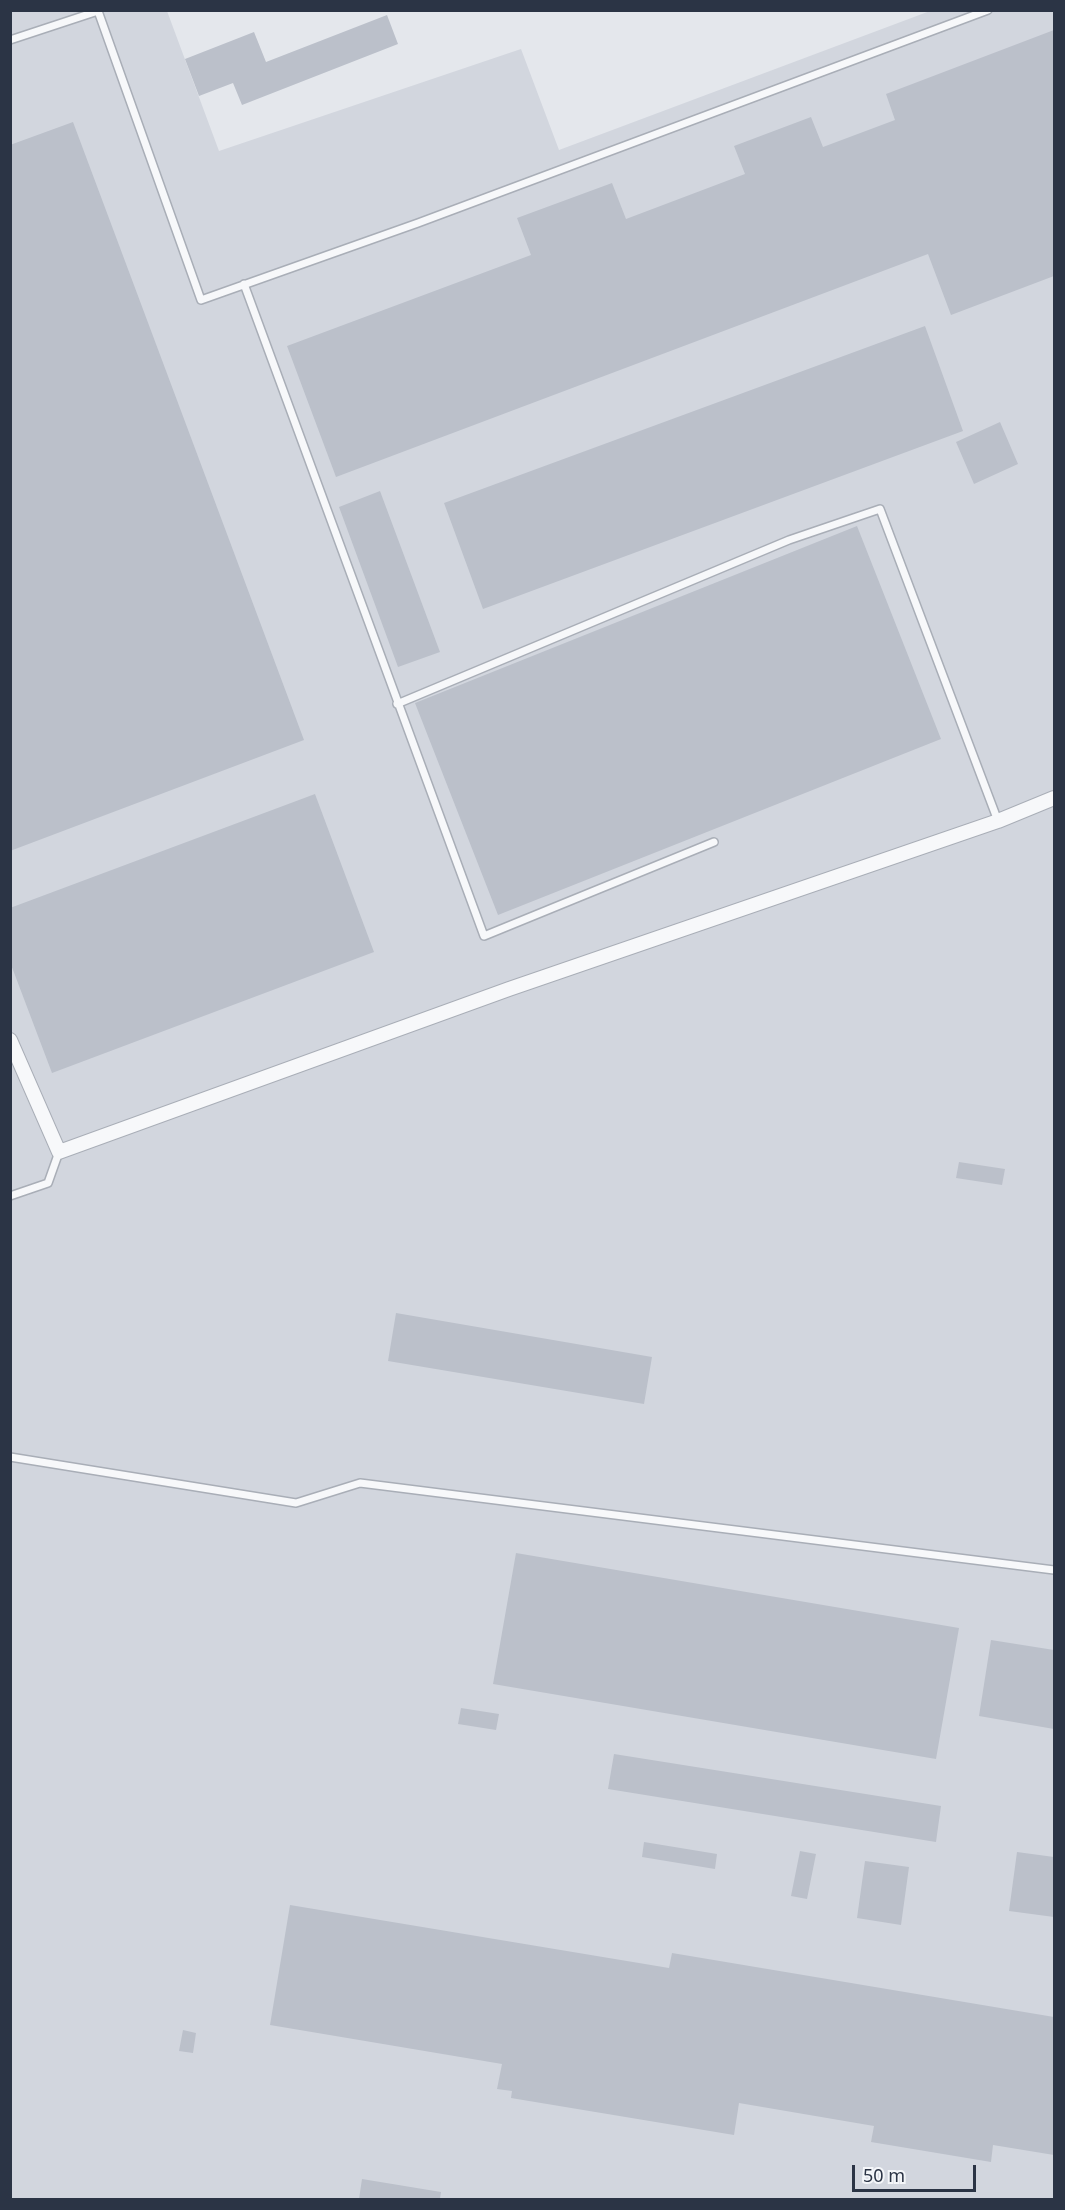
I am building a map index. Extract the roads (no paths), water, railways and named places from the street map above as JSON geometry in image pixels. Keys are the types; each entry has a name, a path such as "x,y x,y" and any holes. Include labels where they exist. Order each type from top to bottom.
{"street":[{"path":"10,1040 59,1152 509,990 998,821 1054,798"}],"lane":[{"path":"10,40 98,11 201,300 429,219 988,10"},
{"path":"244,284 484,936 714,842"},
{"path":"398,704 789,540 880,509 998,821"},
{"path":"10,1196 48,1183 59,1152"},
{"path":"10,1457 296,1503 360,1483 1054,1570"}]}
